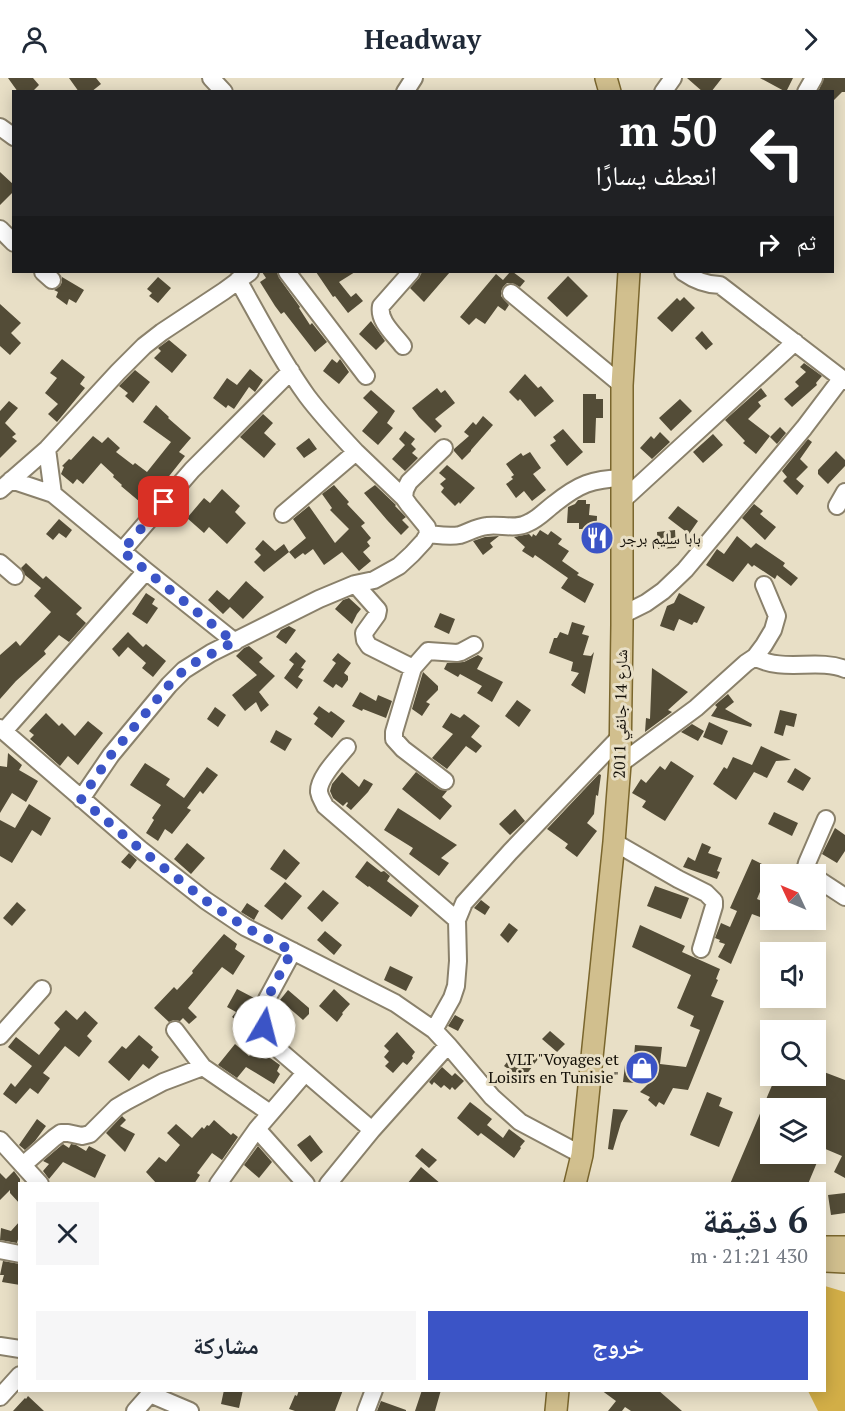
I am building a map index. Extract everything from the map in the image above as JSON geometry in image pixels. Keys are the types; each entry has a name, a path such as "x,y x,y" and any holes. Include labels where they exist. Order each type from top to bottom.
{"main road":[{"name":"شارع 14 جانفي 2011","path":"575,1182 582,1155 620,764 622,385 628,273"},
{"name":"شارع 14 جانفي 2011","path":"582,1155 587,1182"},
{"path":"826,1247 845,1247"},
{"path":"826,1261 845,1262"},
{"path":"556,1411 558,1392"}],"street":[{"path":"210,78 222,90"},
{"path":"0,229 12,241"},
{"path":"288,273 366,376"},
{"path":"403,346 383,321 380,313 381,306 410,273"},
{"path":"622,615 663,591 685,570 843,380 720,285 711,285 685,273"},
{"path":"6,485 47,449 144,346 225,291 243,275 291,371 307,396 356,452 404,498 427,527 428,534 424,541 399,566 374,580 355,584 319,599 184,670 111,755 81,799"},
{"path":"511,293 622,385"},
{"path":"622,500 795,342"},
{"path":"122,551 192,470 291,371"},
{"path":"404,498 409,482 444,448"},
{"path":"47,449 52,494"},
{"path":"283,514 356,452"},
{"path":"428,534 451,536 479,527 523,526 538,518 565,495 586,483 601,479 623,478"},
{"path":"6,485 52,494 234,642"},
{"path":"0,563 15,576"},
{"path":"146,571 2,729 140,849 205,900 245,927 395,1003 434,1030 492,1097 520,1122 582,1155"},
{"path":"355,584 378,610 364,633 369,646 413,668"},
{"path":"620,764 696,708 755,657 773,630 777,616 764,585"},
{"path":"444,781 404,749 394,739 394,732 413,668 428,651 457,653 474,645"},
{"path":"755,657 763,662 810,664 845,669"},
{"path":"434,1030 456,986 457,920 464,903 619,738"},
{"path":"347,747 321,783 319,791 326,806 457,920"},
{"path":"807,864 826,819"},
{"path":"614,842 711,897 714,906 701,949"},
{"path":"826,885 845,897"},
{"path":"292,951 267,999 265,1034 272,1044 372,1130"},
{"path":"0,1036 42,989"},
{"path":"175,1030 203,1067 270,1113"},
{"path":"329,1182 448,1045"},
{"path":"23,1165 61,1133 82,1136 90,1134 117,1107 127,1101 203,1067"},
{"path":"219,1182 257,1129 306,1073"},
{"path":"257,1129 304,1182"},
{"path":"0,1140 38,1182"},
{"path":"0,1250 18,1254"},
{"path":"0,1346 18,1350"},
{"path":"0,1397 18,1377"},
{"path":"135,1411 150,1392 190,1411"},
{"path":"366,1411 373,1392"}],"shaded area":[{"path":"826,1286 845,1292 845,1411 818,1411 808,1392 826,1392"}],"building":[{"path":"8,78 33,78 39,85 34,90 17,90"},
{"path":"69,78 96,78 101,84 94,90 78,90"},
{"path":"687,78 722,78 713,90 701,90"},
{"path":"760,78 793,78 787,90 782,90"},
{"path":"824,78 845,78 845,92 834,100 834,90 819,90"},
{"path":"0,172 12,183 12,193 0,205"},
{"path":"263,273 277,273 310,325 312,323 327,342 315,352 284,312 281,314 275,306 260,282 266,278"},
{"path":"317,273 353,273 339,282 351,297 356,293 363,301 348,313 335,296 333,297"},
{"path":"422,273 449,273 424,302 410,288"},
{"path":"509,273 514,273 525,281 520,287 507,283 503,287 501,296 509,305 505,311 498,306 485,324 476,318 469,325 460,317 496,274 503,280"},
{"path":"568,276 588,296 567,317 547,298"},
{"path":"62,277 84,290 76,303 69,299 67,305 56,297 58,292 54,290 60,286"},
{"path":"158,277 171,288 158,303 149,296 152,293 147,289"},
{"path":"684,297 695,308 672,332 657,318 677,298 680,301"},
{"path":"0,304 21,323 11,333 21,343 10,355 0,346"},
{"path":"371,321 385,341 376,350 359,334"},
{"path":"702,331 713,344 706,350 695,338"},
{"path":"169,340 187,355 172,373 154,358 161,351 158,348"},
{"path":"62,359 85,377 80,384 85,388 57,422 48,414 58,404 45,393 57,378 50,373"},
{"path":"332,359 337,363 340,359 349,372 339,384 323,371"},
{"path":"804,363 822,376 816,383 817,385 792,407 784,399 799,386 795,382 806,372 800,367"},
{"path":"250,369 263,380 255,392 249,387 234,409 228,405 226,408 213,398 227,378 237,385"},
{"path":"135,370 150,382 133,403 125,396 128,393 119,386"},
{"path":"525,374 538,388 541,386 554,401 535,417 520,399 518,401 509,392"},
{"path":"437,388 441,393 445,390 455,403 435,419 442,426 435,433 412,408"},
{"path":"761,388 767,396 758,402 761,406 748,419 770,436 756,454 743,443 745,441 725,420"},
{"path":"371,390 395,411 387,423 393,428 378,445 362,431 378,412 363,398"},
{"path":"583,394 596,394 596,399 603,399 603,418 596,418 595,443 583,443"},
{"path":"680,399 692,411 671,431 659,418"},
{"path":"9,401 18,408 5,423 16,434 12,437 17,441 0,458 0,411"},
{"path":"156,405 191,438 179,452 185,456 166,480 168,482 146,507 121,486 113,477 114,475 101,463 83,484 77,479 73,484 61,474 64,467 62,466 69,459 71,460 93,436 102,443 108,437 120,448 116,452 147,472 171,442 143,422"},
{"path":"263,414 273,423 264,433 276,444 264,458 240,437"},
{"path":"483,416 493,425 462,460 454,449 469,436 464,432 473,422 476,425"},
{"path":"780,427 786,433 777,444 770,437"},
{"path":"563,429 583,452 567,466 550,445 556,441 553,437"},
{"path":"405,431 415,439 411,444 416,449 412,453 418,458 405,471 392,459 405,445 399,439"},
{"path":"660,432 670,442 652,459 640,448 651,436 654,439"},
{"path":"713,434 723,445 703,463 693,452"},
{"path":"309,438 317,449 304,458 296,448"},
{"path":"808,439 812,442 800,459 808,467 796,479 804,486 797,495 783,481 787,477 782,471"},
{"path":"836,451 845,460 845,466 828,484 818,474 818,470"},
{"path":"530,452 541,468 533,474 546,490 532,501 524,491 516,498 506,484 513,479 511,477 514,475 506,464 521,453 523,456"},
{"path":"447,465 475,488 460,504 459,502 455,506 441,492 444,488 440,484 446,479 439,473"},
{"path":"334,485 349,502 347,504 365,523 361,526 371,538 367,542 370,546 363,552 371,561 359,571 342,552 324,565 313,549 295,559 289,552 306,538 293,519 309,506 335,543 349,529 330,510 332,508 322,494"},
{"path":"375,485 406,517 402,520 409,527 401,535 364,493"},
{"path":"222,489 240,506 235,512 246,523 227,544 209,527 204,533 187,518 204,498 210,503"},
{"path":"578,500 586,500 586,504 590,504 589,515 597,516 596,544 583,544 584,529 579,529 579,523 567,523 568,507"},
{"path":"754,504 763,511 760,514 776,527 765,540 742,518"},
{"path":"678,506 698,521 689,534 668,518"},
{"path":"59,519 72,530 66,538 59,533 53,540 46,534"},
{"path":"540,530 548,535 551,531 562,539 558,544 569,551 562,561 579,573 577,575 594,584 585,603 561,588 568,578 535,555 533,558 522,551 525,547 514,537 529,534 532,537 533,534 536,536"},
{"path":"675,530 676,548 658,549 657,532"},
{"path":"499,536 490,543 493,547 483,555 473,541 485,537"},
{"path":"737,536 751,548 756,543 785,563 783,566 798,578 791,586 777,575 775,579 748,563 733,582 706,565 717,549 724,554"},
{"path":"263,540 275,551 284,544 289,552 264,572 254,562 261,555 255,549"},
{"path":"26,563 43,579 46,576 82,608 76,614 86,623 69,642 59,635 44,651 46,654 0,699 0,655 16,641 20,646 51,612 34,596 41,588 25,575 21,568"},
{"path":"246,581 264,597 243,619 230,607 223,614 208,600 217,590 229,600"},
{"path":"146,593 155,599 152,604 158,608 147,624 132,614"},
{"path":"679,593 705,607 697,623 694,622 692,625 679,619 674,631 660,626 667,606 674,603"},
{"path":"349,598 361,609 352,624 335,609 343,600"},
{"path":"440,613 455,619 449,634 434,627"},
{"path":"572,622 585,626 582,634 589,636 583,655 591,656 594,652 585,694 571,685 579,673 571,671 573,662 549,653 554,638 557,638 560,632 568,635"},
{"path":"289,626 296,630 286,644 276,637 281,630"},
{"path":"128,632 143,647 146,644 166,661 153,677 142,668 146,663 128,647 119,657 112,649"},
{"path":"249,646 263,658 259,662 275,676 259,692 269,705 261,712 256,702 245,711 232,695 257,675 236,656"},
{"path":"296,652 306,661 298,677 303,680 297,689 284,678 294,664 289,660"},
{"path":"338,653 351,663 344,673 348,676 348,680 342,688 336,684 333,688 323,681 336,663 332,660"},
{"path":"478,655 483,658 477,669 503,682 492,702 477,693 482,686 460,674 458,677 444,669 447,663 464,662"},
{"path":"652,668 688,692 668,710 672,712 645,732 646,718 650,719"},
{"path":"423,672 438,686 438,690 426,702 430,704 422,716 412,709"},
{"path":"360,692 376,701 378,695 392,701 386,718 352,706"},
{"path":"728,694 734,702 725,709 752,724 751,727 711,716 717,707 715,705"},
{"path":"517,700 531,710 519,727 505,716"},
{"path":"319,706 345,721 332,738 314,724 318,718 313,714"},
{"path":"215,707 226,715 218,727 207,719"},
{"path":"780,710 797,714 794,727 786,725 783,736 774,733"},
{"path":"46,713 59,726 62,723 75,736 88,721 103,733 78,765 68,756 60,766 30,739 34,735 29,731"},
{"path":"451,713 460,718 464,714 480,726 471,737 482,746 476,753 466,746 447,769 432,758 453,734 442,727"},
{"path":"709,722 728,731 722,745 703,737"},
{"path":"692,724 704,731 698,741 681,732"},
{"path":"276,730 292,739 285,751 270,742"},
{"path":"761,746 791,760 776,761 767,778 754,772 736,800 713,784 724,767 727,769 733,757 752,765"},
{"path":"8,753 22,765 19,770 38,781 26,802 12,793 0,813 0,766 7,767"},
{"path":"671,761 694,776 665,821 642,807 646,801 632,793 641,779 646,783 660,766 665,770"},
{"path":"145,763 170,779 166,785 184,798 207,767 218,775 203,794 200,791 187,808 191,810 172,834 165,829 158,841 146,833 161,805 130,785"},
{"path":"795,768 811,778 803,791 787,782"},
{"path":"342,772 359,787 364,779 373,784 351,810 346,806 347,802 343,806 333,798 330,791 332,784"},
{"path":"416,772 439,789 447,791 442,797 452,806 440,820 402,789"},
{"path":"599,774 601,775 594,814 587,823 597,831 577,857 565,848 568,844 547,829"},
{"path":"29,804 51,818 41,836 32,830 12,863 0,856 0,820 15,828"},
{"path":"398,808 457,845 441,858 449,863 439,876 409,854 413,848 384,830"},
{"path":"515,809 525,821 510,835 499,824"},
{"path":"774,812 798,823 792,836 768,824"},
{"path":"835,828 845,835 845,851 837,863 822,854"},
{"path":"187,843 205,858 191,874 174,859"},
{"path":"702,843 711,847 708,853 722,858 717,871 720,872 717,879 683,867 688,857 695,861"},
{"path":"284,849 300,863 286,880 270,869"},
{"path":"129,853 137,860 130,869 121,862"},
{"path":"752,859 762,864 760,864 760,892 757,899 760,900 760,917 752,914 731,964 718,957 725,944 715,938 721,923 730,927 737,911 730,908"},
{"path":"367,861 390,876 387,881 419,906 411,917 355,877"},
{"path":"285,882 302,896 282,920 264,906"},
{"path":"655,886 689,898 681,919 647,906"},
{"path":"323,890 339,903 322,922 307,908"},
{"path":"481,900 490,907 485,915 474,908"},
{"path":"17,902 26,910 12,926 3,918"},
{"path":"247,903 259,911 254,920 241,912"},
{"path":"509,923 518,930 508,943 500,935"},
{"path":"640,925 685,946 682,952 720,969 711,996 724,1001 688,1090 673,1088 664,1105 659,1102 656,1107 648,1100 650,1097 640,1092 648,1084 623,1082 625,1065 634,1056 635,1045 662,1047 660,1064 686,1067 700,1030 690,1026 694,1016 677,1008 691,975 632,947"},
{"path":"325,931 342,945 334,955 317,940"},
{"path":"224,934 237,944 235,949 245,956 233,975 222,967 188,1008 197,1017 189,1024 183,1018 180,1021 169,1022 154,1008 174,987 177,990"},
{"path":"390,966 413,977 406,991 384,980"},
{"path":"237,989 256,999 241,1023 232,1017 236,1012 227,1007"},
{"path":"334,989 350,1004 337,1022 319,1006"},
{"path":"288,990 309,1008 309,1014 303,1020 280,1000"},
{"path":"66,1010 77,1020 85,1011 98,1023 87,1036 92,1041 79,1057 65,1046 43,1073 50,1078 38,1094 30,1088 16,1104 3,1094 11,1083 15,1087 32,1066 8,1047 16,1037 39,1055 60,1029 54,1023"},
{"path":"455,1015 464,1020 458,1031 448,1026"},
{"path":"550,1031 565,1044 557,1052 542,1039"},
{"path":"397,1032 415,1052 407,1065 403,1062 393,1073 385,1066 389,1062 384,1057 389,1051 384,1046"},
{"path":"139,1035 153,1047 151,1050 159,1057 149,1069 143,1064 129,1081 108,1062 122,1046 126,1049"},
{"path":"235,1044 249,1056 256,1048 280,1065 277,1071 280,1074 274,1084 246,1067 237,1078 218,1065"},
{"path":"529,1052 538,1059 523,1079 504,1066 511,1057 521,1063"},
{"path":"442,1067 452,1076 455,1073 464,1081 455,1090 452,1087 450,1090 444,1085 441,1088 434,1082 432,1085 429,1082"},
{"path":"826,1073 845,1080 845,1178 834,1172 842,1156 826,1149 826,1098 767,1098 772,1086 826,1086"},
{"path":"707,1092 722,1098 719,1106 733,1112 719,1147 690,1135"},
{"path":"470,1102 492,1119 487,1125 503,1138 509,1129 525,1141 514,1158 481,1133 478,1136 457,1118"},
{"path":"613,1109 628,1110 621,1123 613,1150 608,1149"},
{"path":"760,1114 760,1164 816,1164 809,1182 731,1182"},
{"path":"122,1116 126,1120 120,1126 135,1134 125,1152 106,1133"},
{"path":"37,1119 46,1126 25,1150 19,1145"},
{"path":"214,1120 231,1135 233,1133 238,1137 222,1160 212,1153 197,1173 200,1175 195,1182 155,1182 146,1172 159,1157 166,1162 180,1145 167,1133 176,1124 192,1138 202,1127 204,1129 207,1125 209,1126"},
{"path":"310,1135 323,1152 311,1162 297,1145"},
{"path":"63,1144 69,1148 71,1144 76,1145 86,1151 89,1146 106,1155 95,1178 63,1162 49,1179 43,1171 49,1164 43,1161"},
{"path":"258,1146 272,1162 259,1178 244,1165"},
{"path":"422,1148 437,1160 429,1168 415,1156"},
{"path":"421,1167 439,1182 409,1182"},
{"path":"14,1171 20,1179 18,1202 10,1190 0,1200 0,1173 6,1179"},
{"path":"845,1193 845,1213 831,1215 828,1195"},
{"path":"18,1223 17,1243 0,1240 1,1228 11,1231"},
{"path":"3,1261 18,1264 18,1285 2,1282 4,1275 0,1275"},
{"path":"224,1392 243,1392 239,1408 221,1404"},
{"path":"298,1392 342,1392 335,1411 289,1409 295,1395 297,1396"},
{"path":"421,1392 440,1392 435,1411 415,1411"},
{"path":"604,1392 660,1392 682,1411 631,1411 625,1407 622,1411 608,1411 616,1401"},
{"path":"28,1396 44,1411 13,1411"},
{"path":"381,1401 406,1410 406,1411 377,1411"}],"place":[{"name":"بابا سليم برجر","path":"597,538"},
{"name":"VLT \"Voyages et Loisirs en Tunisie\"","path":"642,1068"}],"route":[{"path":"164,502 122,551 234,642 196,662 169,685 111,755 81,799 140,849 223,913 292,951 267,999 264,1027"}]}
